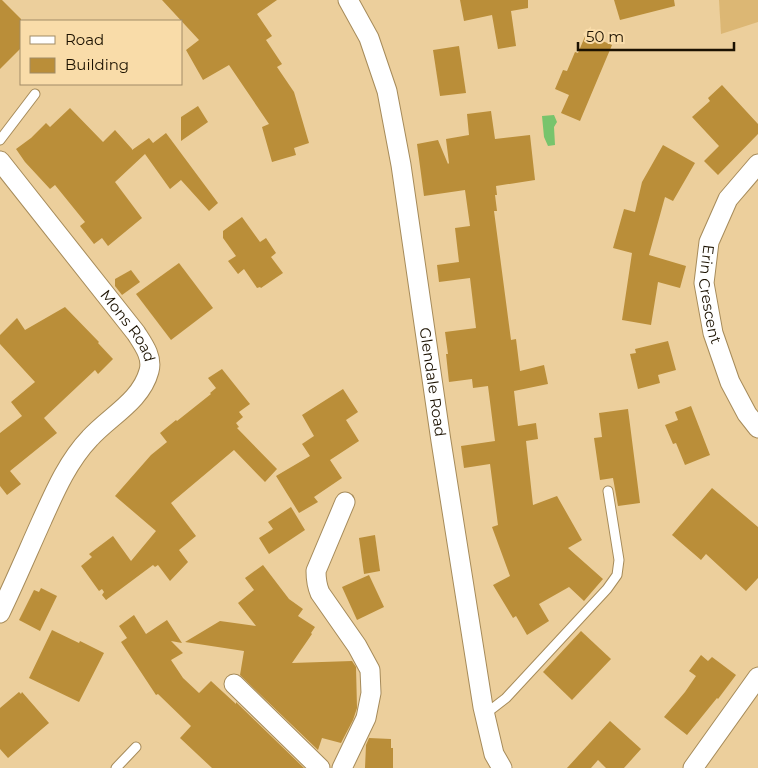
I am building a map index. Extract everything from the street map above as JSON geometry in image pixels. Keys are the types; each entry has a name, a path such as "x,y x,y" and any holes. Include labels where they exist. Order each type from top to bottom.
{"street":[{"name":"Glendale Road","path":"348,0 369,38 387,91 484,715 494,754 502,768"},
{"name":"Mons Road","path":"0,161 136,333 148,352 150,369 142,387 128,404 89,438 72,461 56,488 2,604"},
{"name":"Erin Crescent","path":"758,164 728,199 709,242 704,283 713,333 730,382 747,414 758,428"},
{"path":"342,768 366,718 371,693 370,670 357,646 320,593 317,586 316,571 346,502"},
{"path":"693,768 758,677"},
{"path":"234,684 320,768"}],"lane":[{"path":"0,140 35,94"},
{"path":"484,715 512,692 617,576 619,560 608,491"},
{"path":"116,768 136,747"}],"shaded area":[{"path":"719,0 758,0 758,22 721,34"},
{"path":"554,115 557,122 554,127 555,145 548,146 544,137 542,116"}],"building":[{"path":"0,0 2,0 21,20 20,49 0,69"},
{"path":"162,0 277,0 257,14 272,36 266,40 282,64 277,67 294,92 309,143 294,148 296,155 272,162 262,127 269,124 229,65 203,80 186,50 199,40"},
{"path":"460,0 528,0 528,8 511,11 516,46 498,49 492,15 464,21"},
{"path":"614,0 674,0 675,6 620,20"},
{"path":"586,34 612,45 580,121 561,113 569,95 555,89 563,70 567,71 575,52 578,53"},
{"path":"459,46 466,93 440,96 433,50"},
{"path":"722,85 758,124 758,134 718,175 704,161 719,146 692,117 710,101 708,98"},
{"path":"198,106 208,122 181,141 181,117"},
{"path":"70,108 103,142 115,130 132,150 149,138 153,143 166,133 218,203 209,211 181,180 170,189 145,154 115,182 142,218 108,246 102,238 94,244 80,226 85,222 55,185 50,189 25,162 16,149 31,138 46,123 50,127"},
{"path":"491,111 495,139 530,135 535,180 496,186 497,211 494,211 511,340 516,339 520,371 544,365 548,384 514,391 518,426 536,423 538,439 526,441 533,505 557,496 582,540 568,548 603,579 584,601 569,587 539,604 549,621 527,635 516,616 513,618 493,585 510,576 492,527 498,525 490,464 464,468 461,446 495,441 488,386 473,388 472,379 449,382 445,332 476,328 470,278 439,282 437,265 459,262 455,228 470,226 465,190 424,196 417,144 438,140 448,164 446,139 469,135 467,114"},
{"path":"663,145 695,163 673,201 665,197 649,255 686,266 680,288 658,282 651,325 622,320 632,253 613,248 624,209 635,212 642,182"},
{"path":"242,217 260,242 266,238 276,253 271,257 283,273 261,288 257,288 244,269 238,274 228,261 236,256 223,238 223,231"},
{"path":"179,263 213,308 171,340 136,294"},
{"path":"131,270 140,282 122,295 115,286 115,279"},
{"path":"65,307 113,359 98,374 95,370 44,418 57,433 10,471 21,484 7,495 0,486 0,433 22,416 11,402 35,382 0,344 0,335 17,318 25,330"},
{"path":"668,341 676,370 658,375 660,383 638,389 630,354 636,353 635,349"},
{"path":"222,369 250,404 239,412 243,417 236,423 239,427 237,428 277,469 265,482 234,450 171,503 196,536 179,550 188,562 170,581 158,565 155,567 153,565 106,600 102,595 104,592 102,589 99,591 81,566 92,557 89,554 113,536 131,561 156,531 115,496 151,455 167,442 160,433 211,394 216,388 208,378"},
{"path":"343,389 358,412 346,420 359,441 330,460 342,478 314,497 318,502 299,513 276,476 310,456 302,444 314,436 302,415"},
{"path":"691,406 710,455 685,465 676,443 673,444 665,425 678,420 675,412"},
{"path":"628,409 640,503 618,506 613,478 600,480 594,438 602,437 599,413"},
{"path":"712,488 758,527 758,578 746,591 706,554 701,560 672,535"},
{"path":"291,507 305,530 269,554 259,538 273,529 268,522"},
{"path":"375,535 380,571 364,574 359,538"},
{"path":"263,565 289,599 303,609 298,616 315,627 292,663 352,661 356,667 357,708 341,743 322,738 318,750 240,675 244,651 185,642 220,621 256,626 238,603 254,590 245,578"},
{"path":"369,575 384,607 357,620 342,587"},
{"path":"41,588 57,596 40,631 19,620 34,590 39,592"},
{"path":"134,615 146,634 167,620 182,643 171,641 183,653 171,660 183,678 199,693 211,681 236,704 236,702 304,768 212,768 180,738 191,726 158,694 156,695 121,642 127,638 119,626"},
{"path":"52,630 104,653 79,702 29,678"},
{"path":"581,631 611,659 572,700 543,672"},
{"path":"701,655 708,661 712,657 736,675 687,735 664,717 696,676 689,671"},
{"path":"19,692 21,694 22,692 49,723 8,758 0,749 0,708"},
{"path":"610,721 641,749 624,768 606,768 598,760 591,768 567,768"},
{"path":"369,738 391,739 393,768 365,768 366,745"}]}
